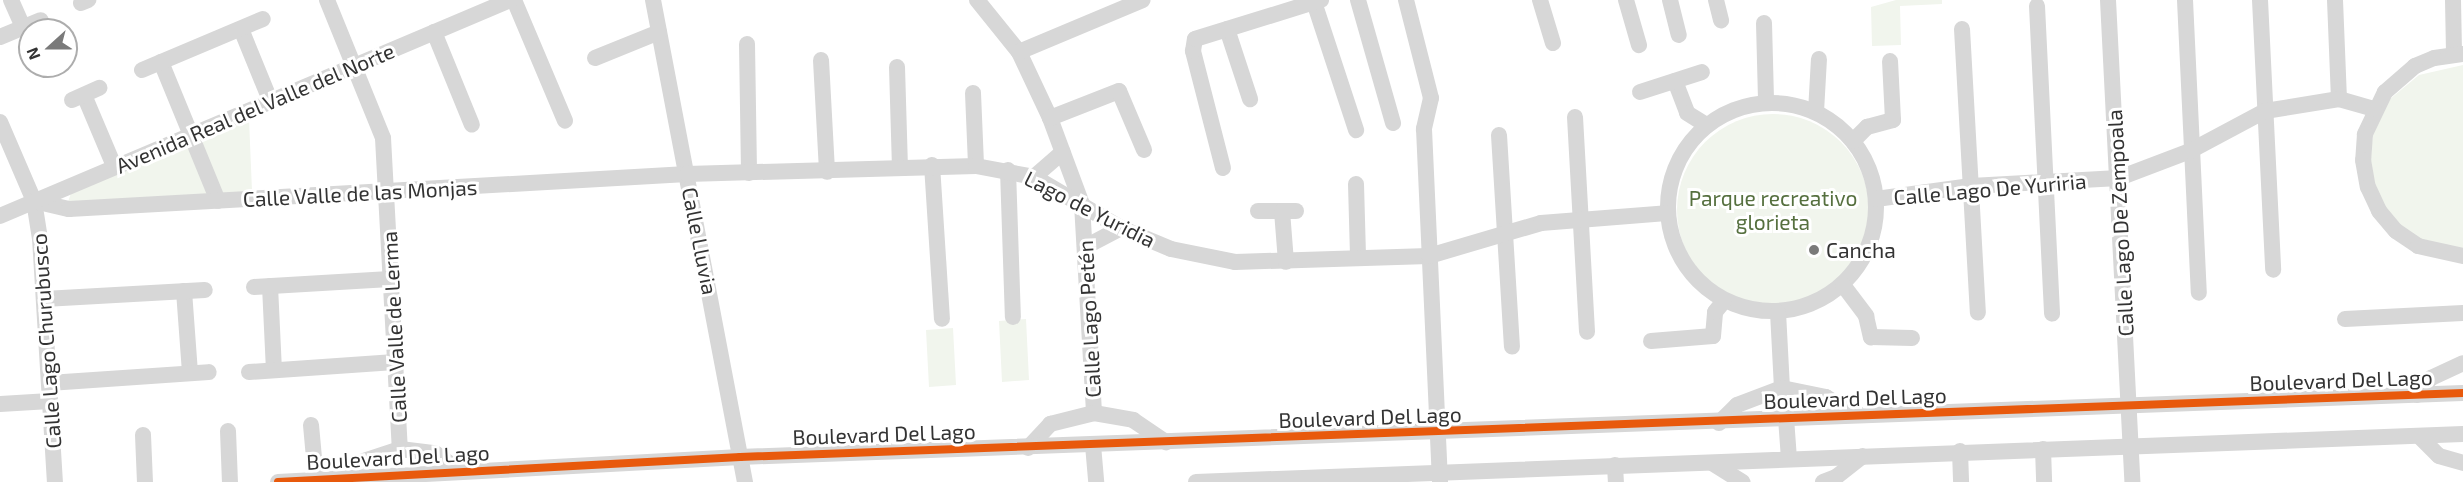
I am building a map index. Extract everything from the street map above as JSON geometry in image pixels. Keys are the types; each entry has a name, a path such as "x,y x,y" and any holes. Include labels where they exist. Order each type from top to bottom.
{"street":[{"path":"11,0 19,18"},
{"name":"Calle Valle de Lerma","path":"327,0 383,138 400,449"},
{"name":"Avenida Real del Valle del Norte","path":"0,216 510,0"},
{"path":"514,0 566,121"},
{"name":"Calle Lluvia","path":"653,0 745,482"},
{"name":"Calle Lago Petén","path":"977,0 1019,52 1050,118 1082,204 1094,413"},
{"path":"1019,52 1143,0"},
{"path":"1358,0 1393,123"},
{"path":"1406,0 1431,98 1424,129 1439,478"},
{"path":"1540,0 1553,43"},
{"path":"1626,0 1639,45"},
{"path":"1670,0 1679,35"},
{"path":"1716,0 1721,20"},
{"name":"Calle Lago De Zempoala","path":"2108,0 2119,178 2132,482"},
{"path":"2185,0 2190,151 2199,293"},
{"path":"2260,0 2273,270"},
{"path":"2335,0 2339,99"},
{"path":"2453,0 2458,54 2434,58 2399,77 2374,109 2365,134 2363,160 2368,186 2379,211 2397,231 2418,246 2463,256"},
{"path":"1223,168 1193,44 1195,39 1289,4 1318,1 1356,130"},
{"path":"2037,6 2052,314"},
{"path":"142,70 263,19"},
{"path":"1764,23 1766,102"},
{"path":"1962,28 1978,313"},
{"path":"0,37 18,29"},
{"path":"241,29 270,100"},
{"path":"1227,29 1250,99"},
{"path":"434,32 472,125"},
{"path":"596,58 659,32"},
{"path":"747,44 749,173"},
{"path":"1816,112 1819,59"},
{"path":"821,60 827,172"},
{"path":"1852,141 1867,127 1893,120 1890,61"},
{"path":"161,62 218,201"},
{"path":"897,67 900,168"},
{"path":"1640,92 1702,72"},
{"path":"1674,81 1687,113 1706,125"},
{"path":"1050,118 1116,90 1144,150"},
{"path":"973,93 975,166"},
{"path":"85,94 114,166"},
{"name":"Calle Lago De Yuriria","path":"1876,199 1971,186 2119,178 2190,151 2265,111 2339,99 2374,109"},
{"path":"1766,102 1792,104 1816,112 1852,141 1869,168 1876,199 1869,246 1843,285 1802,308 1778,312 1742,308 1724,301 1691,274 1675,245 1667,213 1676,164 1706,125 1734,109 1766,102"},
{"path":"1575,117 1587,332"},
{"name":"Calle Lago Churubusco","path":"0,122 34,201 44,299 55,482"},
{"path":"1499,135 1512,346"},
{"path":"1034,177 1063,152"},
{"path":"932,165 942,320"},
{"name":"Lago de Yuridia","path":"687,174 827,172 932,165 975,166 1008,170 1034,177 1121,228 1203,258 1286,262 1358,257 1429,256 1504,233 1579,218 1667,213"},
{"path":"1008,170 1013,317"},
{"name":"Calle Valle de las Monjas","path":"34,201 69,209 687,174"},
{"path":"1356,184 1358,257"},
{"path":"1258,211 1289,211 1286,262"},
{"path":"1085,247 1121,228"},
{"path":"274,370 262,287 390,279"},
{"path":"1843,285 1866,316 1871,337 1912,338"},
{"path":"44,299 205,290"},
{"path":"184,291 190,373"},
{"path":"1652,341 1713,336 1715,312 1724,301"},
{"path":"1778,312 1782,388"},
{"path":"2345,319 2463,313"},
{"path":"249,372 395,362"},
{"name":"Boulevard Del Lago","path":"2417,395 2431,378 2463,363"},
{"path":"49,383 209,372"},
{"name":"Boulevard Del Lago","path":"1719,423 1737,405 1782,388 1826,397 1856,415"},
{"name":"Boulevard Del Lago","path":"278,482 397,479 461,472 740,457 1719,423 1856,415 2463,393"},
{"path":"0,404 50,401"},
{"path":"1028,448 1050,424 1094,413 1133,420 1166,442"},
{"path":"1786,418 1789,459"},
{"path":"310,426 316,480"},
{"path":"228,431 230,482"},
{"path":"1196,482 1616,474 1712,463 1789,459 2463,434"},
{"path":"143,435 145,482"},
{"path":"2419,436 2439,456 2463,463"},
{"path":"1093,445 1096,482"},
{"path":"2043,448 2044,482"},
{"path":"335,479 354,464 400,449 435,453 461,472"},
{"path":"1960,452 1961,482"},
{"path":"1823,482 1863,456"},
{"path":"1712,463 1742,482"}],"green space":[{"path":"1896,0 1942,0 1942,4 1900,6 1901,45 1872,46 1871,7"},
{"path":"2463,65 2463,250 2440,248 2407,232 2383,205 2370,169 2373,132 2390,99 2419,75"},
{"name":"Parque recreativo glorieta","path":"1764,114 1782,114 1810,121 1827,130 1841,142 1853,156 1862,173 1869,210 1862,247 1853,264 1841,278 1827,290 1810,299 1782,306 1764,306 1736,299 1719,290 1693,264 1681,238 1677,219 1677,201 1684,173 1693,156 1719,130 1745,118"},
{"path":"249,119 252,191 220,195 201,138"},
{"path":"188,143 209,196 68,202 71,193"},
{"path":"1026,319 1029,380 1002,382 999,321"},
{"path":"953,328 956,385 929,387 926,330"}],"cycle path":[{"path":"278,482 740,457 2463,393"}],"place":[{"name":"Cancha","path":"1814,250"}]}
